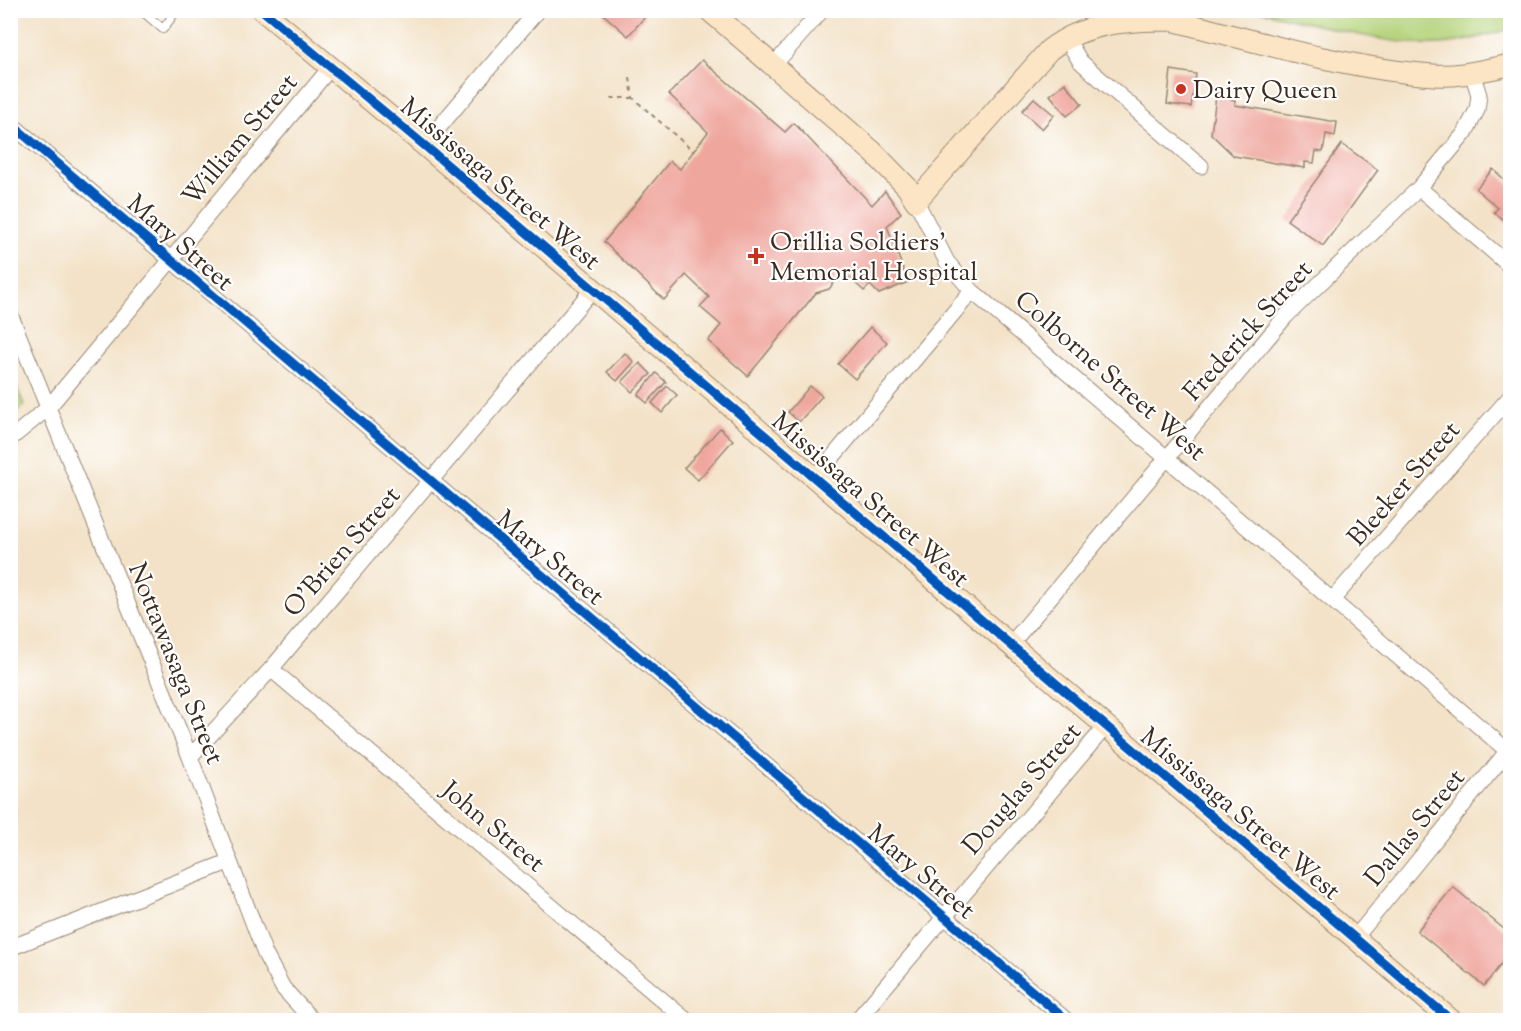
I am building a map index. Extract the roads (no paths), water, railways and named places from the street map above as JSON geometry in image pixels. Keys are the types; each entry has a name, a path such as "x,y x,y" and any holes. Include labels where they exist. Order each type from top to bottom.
{"street":[{"name":"Mississaga Street West","path":"262,10 593,288 1451,1020"},
{"path":"424,145 538,10"},
{"name":"Colborne Street West","path":"709,10 879,158 907,188 947,262 972,291 1510,750"},
{"path":"773,66 822,10"},
{"path":"916,201 999,104 1049,50 1066,38 1112,17 1172,20 1367,67 1435,75 1472,73 1510,65"},
{"path":"1066,38 1080,61 1201,166"},
{"name":"William Street","path":"10,439 48,408 330,68"},
{"name":"Frederick Street","path":"1010,645 1286,316 1419,188 1466,134 1477,110 1479,95 1472,73"},
{"name":"Mary Street","path":"10,123 430,483 1066,1020"},
{"path":"1419,188 1510,266"},
{"name":"O'Brien Street","path":"190,757 271,669 593,288"},
{"path":"815,478 972,291"},
{"name":"Nottawasaga Street","path":"10,314 190,757 228,862 275,973 283,988 312,1020"},
{"name":"Bleeker Street","path":"1332,600 1510,397"},
{"name":"John Street","path":"271,669 686,1020"},
{"name":"Douglas Street","path":"857,1020 1106,726"},
{"name":"Dallas Street","path":"1355,938 1510,750"},
{"path":"10,948 228,862"}],"lane":[{"path":"141,10 163,29 177,10"}],"place":[{"name":"Dairy Queen","path":"1181,89"},
{"name":"Orillia Soldiers' Memorial Hospital","path":"756,256"}]}
